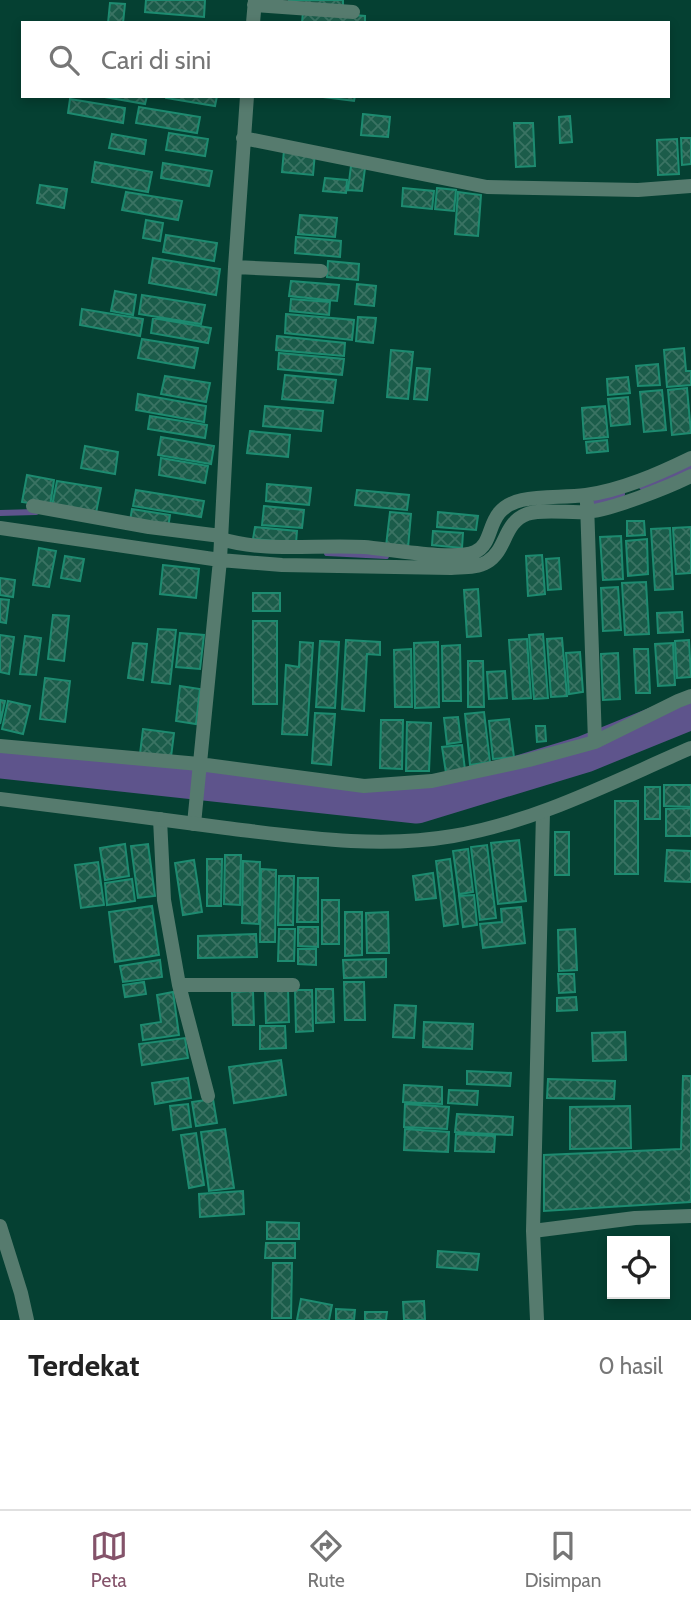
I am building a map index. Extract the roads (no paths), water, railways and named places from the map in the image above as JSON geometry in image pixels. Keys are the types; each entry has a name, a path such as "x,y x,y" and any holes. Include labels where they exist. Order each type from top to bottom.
{"street":[{"path":"253,21 255,3 353,12"},
{"path":"194,824 221,546 234,267 247,98"},
{"path":"243,138 487,187 638,190 691,186"},
{"path":"234,267 321,271"},
{"path":"0,528 221,546 243,543 363,547 445,554 473,553 481,548 498,512 506,505 523,499 587,504 691,458"},
{"path":"33,506 149,527 282,565 425,568 478,566 489,562 497,553 514,521 529,513 587,504 677,483 691,476"},
{"path":"587,504 595,742"},
{"path":"0,746 198,770 364,786 432,781 529,760 595,742 691,696"},
{"path":"0,799 315,839 423,840 455,836 543,812 691,748"},
{"path":"537,1320 533,1231 543,812"},
{"path":"160,819 164,900 179,985 208,1096"},
{"path":"179,985 293,985"},
{"path":"533,1231 635,1218 691,1216"},
{"path":"0,1226 27,1320"}],"waterway":[{"path":"642,487 691,468"},
{"path":"589,505 622,494"},
{"path":"0,513 36,512"},
{"path":"327,553 386,556"},
{"path":"0,760 417,805 585,754 691,711"}]}
